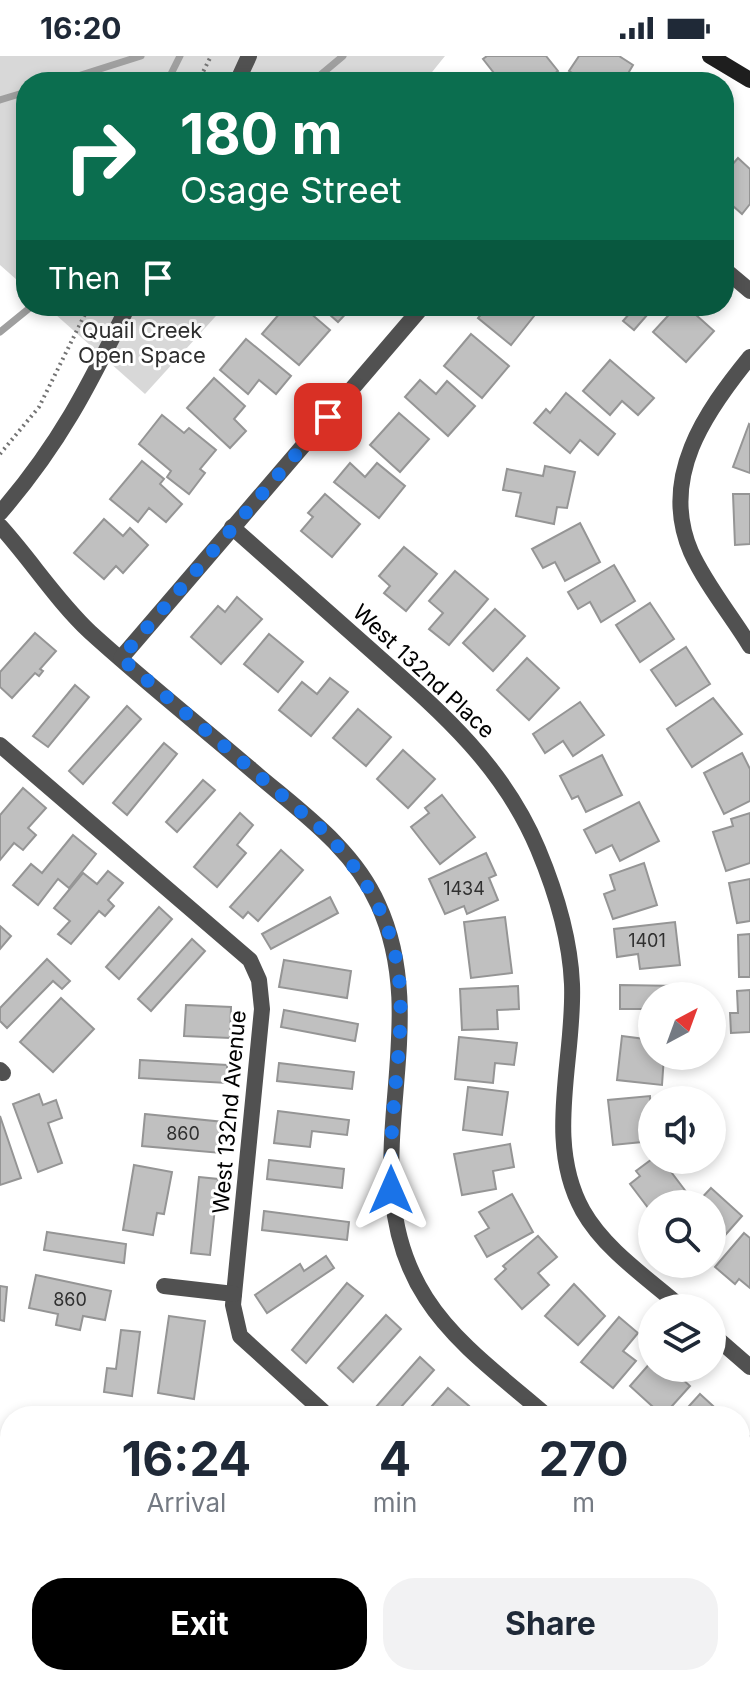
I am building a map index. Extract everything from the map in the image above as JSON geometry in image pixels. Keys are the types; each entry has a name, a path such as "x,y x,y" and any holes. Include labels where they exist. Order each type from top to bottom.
{"street":[{"path":"710,56 750,80"},
{"path":"734,277 750,291"},
{"path":"0,513 45,458 78,408 123,316"},
{"path":"121,658 414,316"},
{"path":"750,357 707,412 694,437 685,467 682,501 690,550 750,646"},
{"path":"0,526 68,610 326,833 349,858 378,902 395,947 402,990 390,1159 392,1200 402,1246 415,1277 441,1318 461,1340 536,1406"},
{"name":"West 132nd Place","path":"232,527 458,727 499,777 519,810 551,882 569,955 571,1028 563,1140 575,1193 585,1213 606,1240 666,1294"},
{"name":"West 132nd Avenue","path":"0,745 221,931 250,960 259,980 262,1009 234,1294 240,1336 312,1406"},
{"path":"164,1286 234,1294"},
{"path":"726,1346 750,1367"}],"path":[{"path":"0,454 39,407 84,316"}],"green space":[{"name":"Quail Creek Open Space","path":"0,56 445,56 432,72 16,72 16,279 0,265"},
{"name":"Quail Creek Open Space","path":"57,316 216,316 145,394"}],"building":[{"path":"487,56 546,56 558,71 493,72 483,59"},
{"path":"579,56 619,56 633,65 629,72 569,71"},
{"path":"738,158 750,169 750,204 742,214 734,207 734,163"},
{"path":"277,316 314,316 330,330 299,365 262,334"},
{"path":"480,316 534,316 511,345 478,318"},
{"path":"627,316 646,316 634,330 623,321"},
{"path":"668,316 697,316 714,331 686,362 653,332"},
{"path":"471,334 509,366 482,398 444,366"},
{"path":"246,339 291,376 276,394 259,380 248,394 220,370"},
{"path":"610,360 654,398 638,415 622,401 610,415 583,391"},
{"path":"214,378 245,406 234,419 246,431 230,448 187,408"},
{"path":"420,380 436,394 447,381 475,406 448,436 405,397"},
{"path":"566,393 615,434 598,455 580,440 570,453 534,423 546,409 550,413"},
{"path":"399,413 429,439 400,472 370,445"},
{"path":"162,415 184,433 189,428 216,450 200,469 205,473 189,494 167,477 171,471 139,444"},
{"path":"750,425 750,473 733,467"},
{"path":"142,461 164,479 160,484 182,504 166,522 149,508 138,522 110,499"},
{"path":"350,463 365,477 377,463 405,486 379,518 334,482"},
{"path":"545,466 575,472 567,508 557,507 554,524 516,516 521,493 503,490 507,469 543,476"},
{"path":"325,494 360,524 332,557 301,531 313,517 308,513"},
{"path":"733,494 750,494 750,544 735,545"},
{"path":"104,519 123,536 130,528 148,545 123,573 116,566 104,579 74,553"},
{"path":"580,523 600,562 565,581 555,562 543,568 532,549"},
{"path":"404,547 437,574 406,611 384,593 390,586 379,576"},
{"path":"614,565 635,601 601,622 590,602 578,609 568,592"},
{"path":"455,571 488,599 449,645 429,629 443,613 429,601"},
{"path":"237,597 262,619 221,664 191,637 218,606 225,612"},
{"path":"650,603 674,639 640,662 616,625"},
{"path":"495,609 525,636 493,671 463,643"},
{"path":"35,633 56,651 40,669 43,671 39,676 35,673 12,698 0,687 0,672"},
{"path":"269,634 303,662 278,692 244,664"},
{"path":"686,647 710,684 676,706 651,670"},
{"path":"527,658 559,688 529,720 497,690"},
{"path":"330,678 348,692 311,736 279,710 302,682 317,694"},
{"path":"75,685 89,697 48,747 33,736"},
{"path":"713,698 742,734 692,767 667,729"},
{"path":"580,702 604,735 573,756 563,741 545,753 533,734"},
{"path":"127,706 141,719 83,784 69,771"},
{"path":"358,709 391,737 366,766 333,738"},
{"path":"164,743 177,754 127,815 113,803"},
{"path":"403,750 435,779 408,808 377,779"},
{"path":"742,753 750,769 750,801 724,814 704,773"},
{"path":"602,755 622,795 586,812 578,796 572,799 560,776"},
{"path":"203,780 215,790 177,832 166,822"},
{"path":"23,788 46,808 28,828 36,835 23,850 14,843 0,860 0,815"},
{"path":"442,795 475,837 440,864 411,827 429,813 425,808"},
{"path":"639,802 659,841 620,861 612,845 596,853 584,830"},
{"path":"240,813 253,825 237,845 246,853 217,887 194,867"},
{"path":"750,813 750,863 726,871 713,832 733,826 731,819"},
{"path":"73,835 96,854 69,888 58,879 38,905 13,885 31,864 42,873"},
{"path":"281,850 303,870 258,921 248,912 243,918 230,907"},
{"path":"486,853 496,875 489,878 498,900 467,914 464,906 445,914 429,879"},
{"path":"644,863 657,905 613,919 604,894 615,890 610,875"},
{"path":"108,871 123,883 108,900 114,906 105,916 99,911 71,944 58,934 70,921 54,908 83,873 97,884"},
{"path":"750,879 750,921 737,923 729,883"},
{"path":"330,897 338,913 271,949 262,934"},
{"path":"159,907 172,919 119,979 106,967"},
{"path":"505,917 512,973 471,978 464,922"},
{"path":"675,922 680,965 640,969 638,954 617,957 614,929"},
{"path":"0,926 11,936 0,949"},
{"path":"750,934 750,977 739,977 738,935"},
{"path":"192,939 205,951 151,1011 138,999"},
{"path":"47,959 70,981 62,989 53,981 7,1028 0,1021 0,1008"},
{"path":"284,960 351,971 347,998 279,987"},
{"path":"620,985 638,985 638,1009 620,1009"},
{"path":"518,986 519,1009 497,1010 498,1029 462,1030 460,989"},
{"path":"750,990 750,1032 731,1033 730,1013 738,1013 737,991"},
{"path":"61,998 94,1029 53,1072 20,1042"},
{"path":"186,1005 231,1007 230,1038 184,1036"},
{"path":"284,1010 358,1024 355,1041 281,1027"},
{"path":"622,1036 638,1038 638,1070 663,1070 662,1085 617,1080"},
{"path":"459,1037 517,1043 514,1065 495,1063 493,1083 455,1079"},
{"path":"140,1060 227,1065 227,1083 139,1078"},
{"path":"279,1063 354,1072 352,1089 277,1081"},
{"path":"468,1087 508,1092 502,1135 463,1130"},
{"path":"39,1094 43,1105 56,1100 62,1118 48,1123 62,1163 38,1172 13,1104"},
{"path":"638,1097 638,1142 613,1145 608,1100"},
{"path":"278,1111 349,1120 347,1135 312,1131 310,1147 274,1143"},
{"path":"145,1114 224,1122 221,1153 142,1146"},
{"path":"0,1116 21,1178 0,1185"},
{"path":"510,1144 514,1167 493,1171 496,1189 462,1195 454,1154"},
{"path":"269,1160 344,1169 342,1188 267,1179"},
{"path":"134,1165 172,1172 164,1214 157,1213 153,1235 123,1230"},
{"path":"638,1174 673,1174 685,1190 638,1190 638,1195 630,1184 640,1176"},
{"path":"199,1177 218,1179 210,1255 191,1253"},
{"path":"512,1194 533,1232 487,1257 475,1236 489,1228 479,1212"},
{"path":"726,1202 742,1216 726,1234"},
{"path":"264,1211 349,1222 347,1240 262,1230"},
{"path":"47,1232 126,1244 124,1263 44,1250"},
{"path":"744,1233 750,1238 750,1288 739,1279 735,1284 726,1276 726,1254"},
{"path":"538,1236 557,1257 538,1273 549,1285 522,1309 495,1279 506,1269 503,1266"},
{"path":"326,1256 334,1268 267,1313 255,1295 300,1264 304,1271"},
{"path":"36,1275 111,1291 105,1320 83,1316 80,1330 56,1325 58,1314 29,1308"},
{"path":"347,1283 363,1296 306,1363 292,1350"},
{"path":"574,1284 605,1316 578,1345 545,1316"},
{"path":"0,1286 7,1287 4,1321 0,1320"},
{"path":"386,1315 401,1329 353,1382 338,1368"},
{"path":"169,1316 205,1321 194,1399 158,1393"},
{"path":"619,1317 638,1333 623,1351 636,1361 613,1388 581,1362"},
{"path":"121,1330 140,1332 132,1396 104,1392 107,1368 116,1369"},
{"path":"420,1357 434,1370 402,1406 377,1406"},
{"path":"638,1377 638,1382 686,1382 690,1386 672,1406 652,1406 630,1386"},
{"path":"448,1388 469,1406 432,1406"},
{"path":"700,1394 713,1406 689,1406"}],"waterway":[{"path":"91,72 141,56"},
{"path":"172,72 180,56"},
{"path":"324,72 343,56"},
{"path":"0,100 16,95"},
{"path":"0,332 20,316"}],"route":[{"path":"328,417 121,658 326,833 349,858 378,902 395,947 402,990 390,1159 391,1190"}]}
